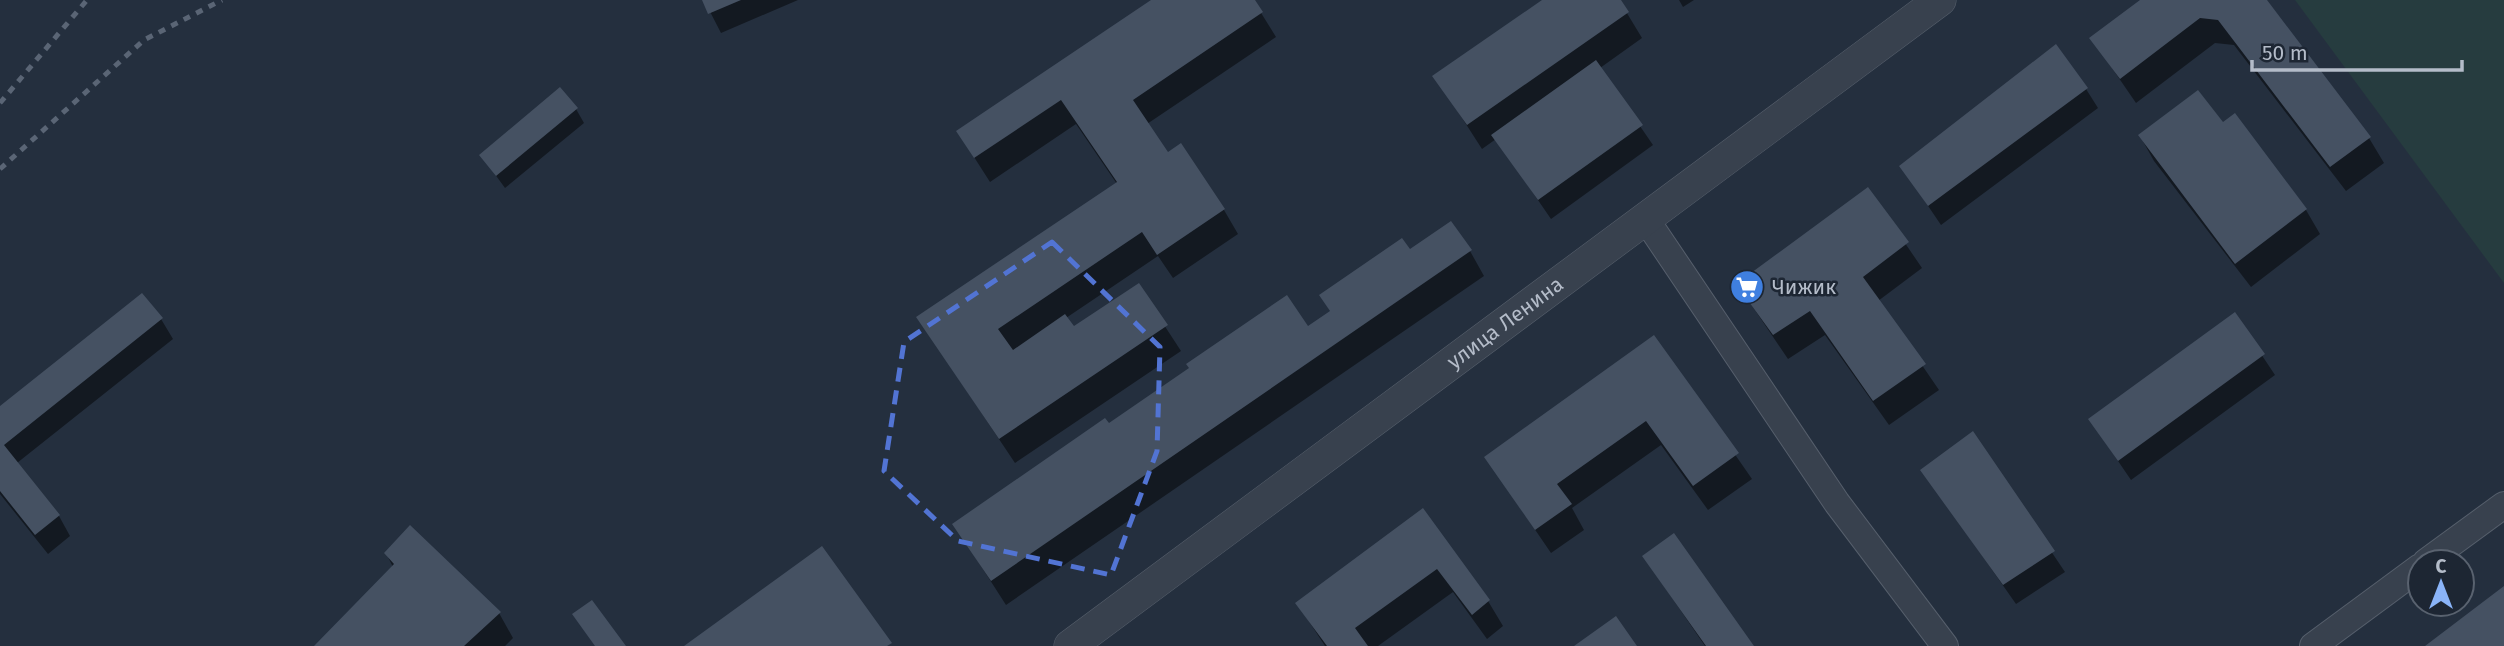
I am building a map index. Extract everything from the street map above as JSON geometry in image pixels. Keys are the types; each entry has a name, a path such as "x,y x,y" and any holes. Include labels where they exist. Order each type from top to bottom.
{"street":[{"name":"улица Ленина","path":"1070,646 1940,0"},
{"path":"1645,218 1837,503 1945,646"},
{"path":"2445,548 2504,505"},
{"path":"2313,646 2406,577"}],"highlighted area":[{"path":"1052,242 1160,347 1157,451 1111,575 958,541 884,471 904,342"}],"green space":[{"path":"2295,0 2504,0 2504,283"}],"building":[{"path":"702,0 741,0 708,14"},
{"path":"1151,0 1255,0 1263,12 1133,100 1168,152 1181,143 1225,209 1157,255 1142,232 998,329 1013,350 1065,314 1074,326 1139,283 1168,325 999,439 916,317 1117,182 1061,100 974,158 956,131"},
{"path":"1542,0 1621,0 1629,12 1467,125 1432,76"},
{"path":"2140,0 2267,0 2371,137 2330,167 2218,20 2200,18 2120,79 2089,38"},
{"path":"2056,44 2088,88 1928,206 1899,166"},
{"path":"1596,60 1643,125 1538,200 1491,135"},
{"path":"560,87 578,108 496,176 479,155"},
{"path":"2198,90 2223,122 2235,113 2307,209 2235,264 2138,135"},
{"path":"1868,187 1909,242 1863,277 1926,364 1873,401 1810,311 1773,335 1736,284"},
{"path":"1451,221 1472,250 991,581 952,524 1105,418 1109,423 1189,368 1186,364 1287,295 1308,326 1330,311 1319,295 1402,238 1410,249"},
{"path":"142,293 163,318 4,445 60,515 35,535 0,491 0,406"},
{"path":"2235,312 2265,354 2118,461 2088,419"},
{"path":"1654,335 1739,453 1693,486 1646,421 1557,484 1572,504 1535,530 1484,457"},
{"path":"1973,431 2055,551 2003,585 1920,470"},
{"path":"1423,508 1490,600 1472,615 1437,569 1355,628 1368,646 1327,646 1295,603"},
{"path":"410,525 501,612 464,646 314,646 394,564 384,553"},
{"path":"1674,533 1754,646 1706,646 1642,556"},
{"path":"822,546 892,643 887,646 684,646"},
{"path":"2504,586 2504,646 2425,646 2462,618 2476,618 2476,607"},
{"path":"592,600 626,646 595,646 572,614"},
{"path":"1616,616 1637,646 1574,646"}],"railway":[{"path":"0,103 87,0"},
{"path":"0,169 144,40 222,0"}],"place":[{"name":"Чижик","path":"1747,287"}]}
